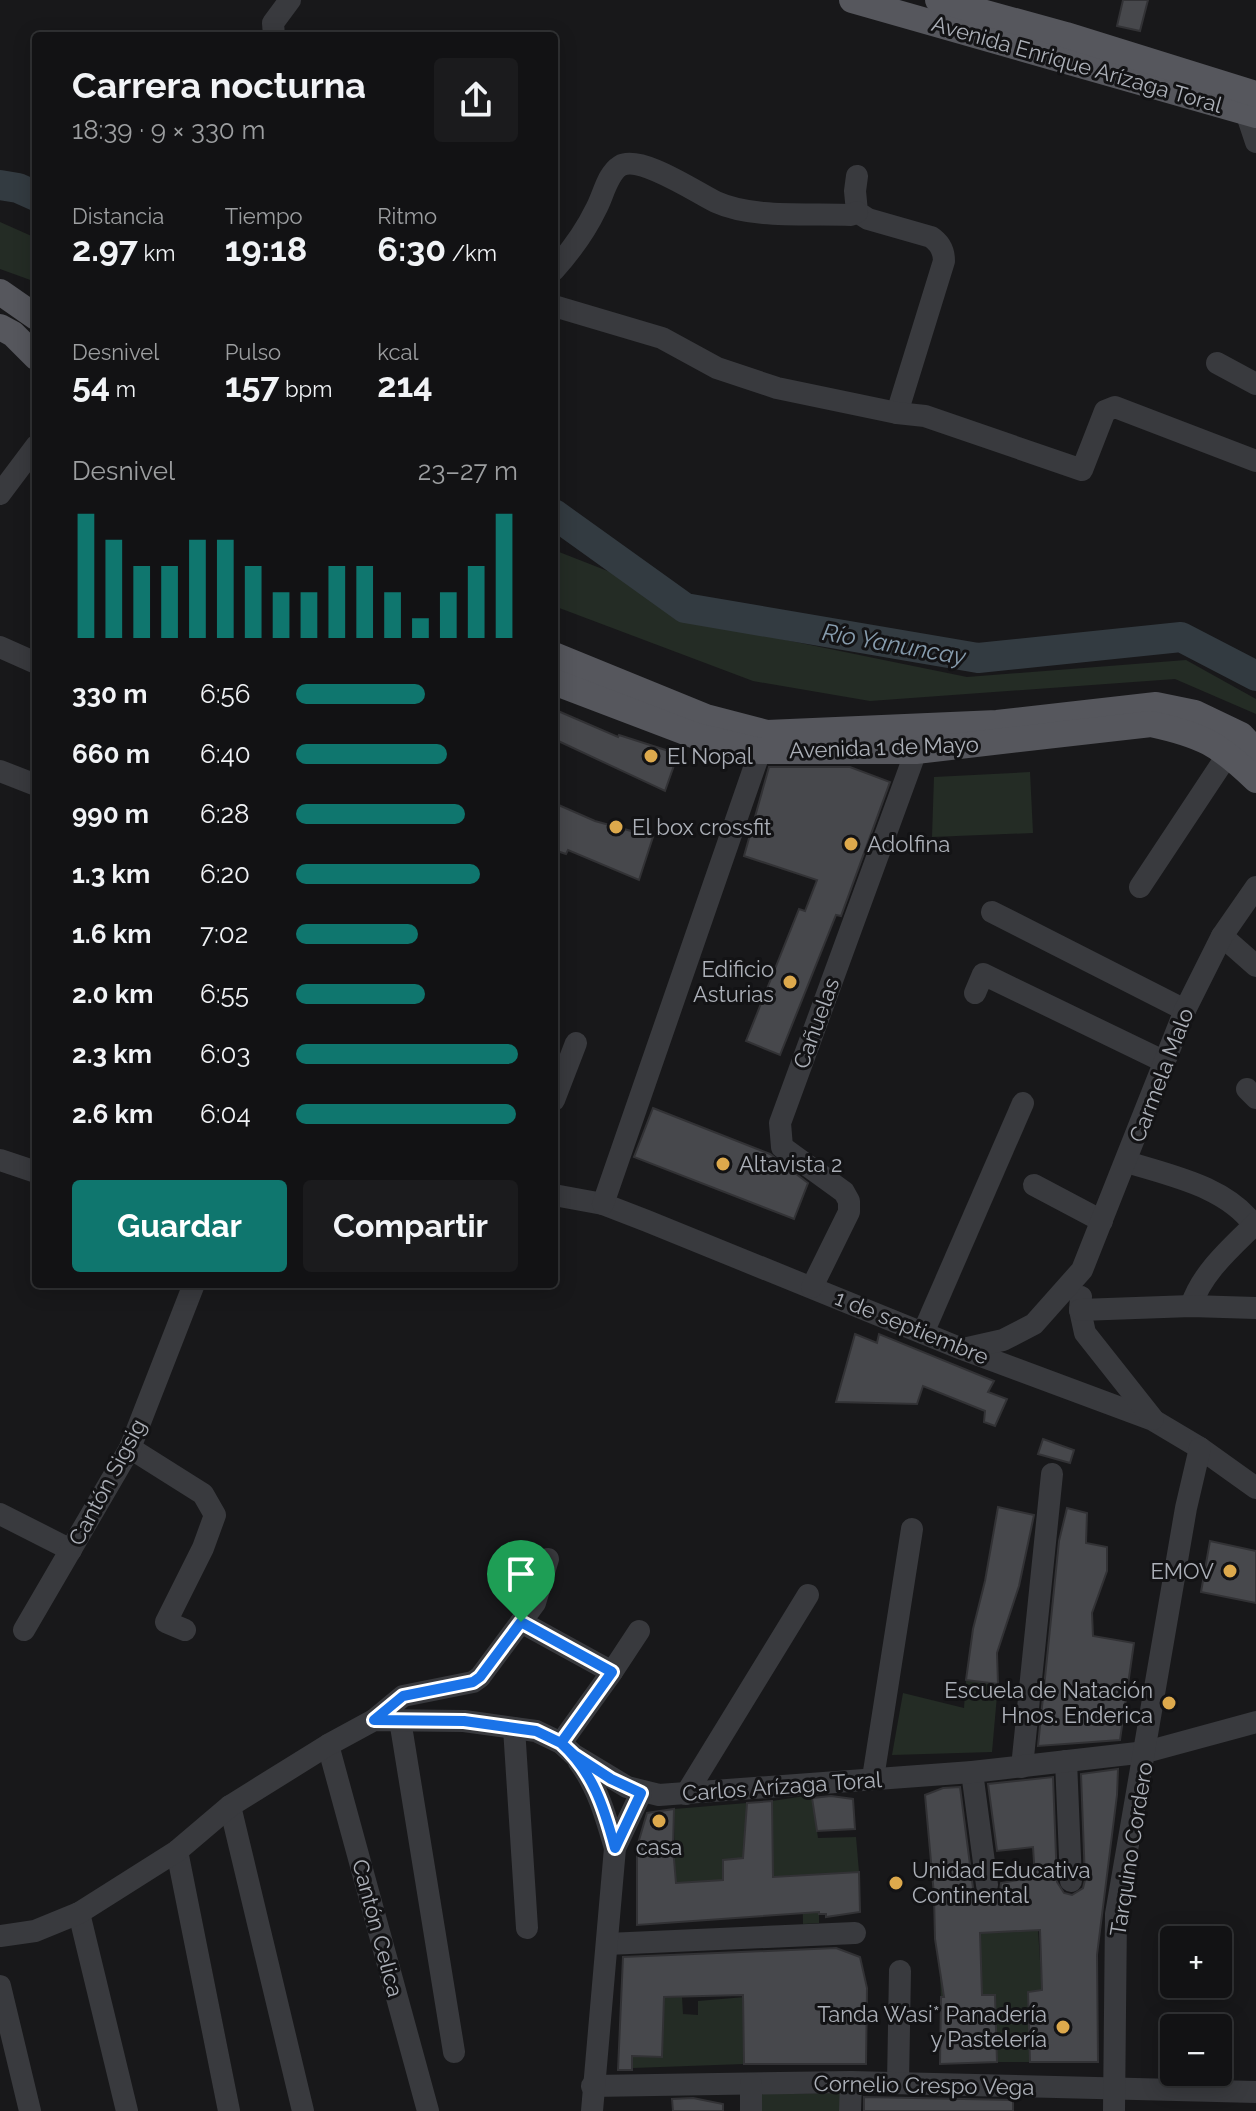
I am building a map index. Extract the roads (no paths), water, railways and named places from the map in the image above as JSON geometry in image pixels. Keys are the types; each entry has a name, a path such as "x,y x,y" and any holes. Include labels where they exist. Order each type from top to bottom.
{"main road":[{"name":"Avenida Enrique Arízaga Toral","path":"852,0 1253,107"},
{"name":"Avenida Enrique Arízaga Toral","path":"938,0 1066,35 1253,107"},
{"path":"0,292 32,314"},
{"path":"0,327 13,334 32,353"},
{"name":"Avenida 1 de Mayo","path":"558,657 706,717 767,733 918,739"},
{"name":"Avenida 1 de Mayo","path":"558,684 696,736 760,751 918,739 997,723 1156,705 1195,713 1242,746 1256,780"}],"street":[{"path":"274,32 273,23 290,0"},
{"path":"1253,107 1256,142"},
{"path":"558,264 596,211 611,177 620,166 633,164 657,171 717,202 740,209 851,215 857,212"},
{"path":"857,176 857,212"},
{"path":"857,212 868,219 931,237 938,242 944,254 897,413"},
{"path":"558,307 662,338 717,368 777,388 925,416 1082,470 1105,411 1115,407 1256,461"},
{"path":"1217,363 1256,384"},
{"path":"0,494 32,451"},
{"path":"0,647 32,661"},
{"name":"Cañuelas","path":"812,1287 849,1212 849,1201 844,1192 782,1147 780,1123 918,739"},
{"path":"1140,887 1242,746"},
{"path":"603,1204 760,751"},
{"path":"0,771 32,783"},
{"name":"Carmela Malo","path":"1153,1420 1085,1333 1080,1310 1082,1270 1185,1010 1222,936 1256,887"},
{"path":"992,912 1185,1010"},
{"path":"1222,936 1256,966"},
{"path":"975,993 983,974 1165,1062"},
{"path":"558,1090 576,1043"},
{"path":"923,1333 1023,1103"},
{"path":"0,1160 32,1171"},
{"path":"1127,1162 1203,1186 1243,1210 1255,1224 1196,1289 1191,1306"},
{"path":"1034,1185 1102,1221"},
{"name":"1 de septiembre","path":"558,1196 603,1204 962,1349 1153,1420 1200,1448 1256,1488"},
{"name":"Carmela Malo","path":"962,1349 1003,1340 1034,1324 1082,1270"},
{"name":"Cantón Sigsig","path":"24,1630 130,1448 192,1288"},
{"path":"1080,1310 1191,1306 1256,1308"},
{"path":"130,1448 203,1494 215,1515 203,1548 166,1622 185,1630"},
{"name":"Tarquino Cordero","path":"1114,2111 1116,1914 1186,1508 1200,1448"},
{"path":"1022,1767 1052,1474"},
{"path":"0,1514 71,1550"},
{"path":"873,1778 912,1529"},
{"path":"374,1720 403,1696 473,1682 480,1677 535,1603 548,1559"},
{"path":"686,1794 808,1595"},
{"path":"521,1622 612,1672"},
{"path":"615,1848 590,1777 567,1749 639,1631"},
{"name":"Carlos Arízaga Toral","path":"0,1936 35,1931 79,1913 177,1851 230,1806 374,1720 464,1721 536,1731 611,1779 641,1793 686,1794 972,1772 1146,1752 1256,1722"},
{"path":"400,1720 454,2052"},
{"path":"514,1728 527,1928"},
{"name":"Cantón Celica","path":"328,1745 428,2111"},
{"path":"1066,1761 1071,1881"},
{"path":"972,1772 987,1885"},
{"path":"592,2111 615,1848 641,1793"},
{"path":"230,1806 303,2111"},
{"path":"177,1851 229,2111"},
{"path":"79,1913 127,2111"},
{"path":"607,1944 855,1933"},
{"path":"898,2083 900,1971"},
{"path":"0,1986 30,2111"},
{"path":"850,2111 851,2082"},
{"name":"Cornelio Crespo Vega","path":"592,2086 851,2082 1256,2092"},
{"path":"751,2084 751,2111"}],"waterway":[{"name":"Río Yanuncay","path":"0,185 32,194"},
{"name":"Río Yanuncay","path":"558,517 685,608 978,658 1181,637 1256,676"}],"place":[{"name":"El Nopal","path":"651,756"},
{"name":"El box crossfit","path":"616,827"},
{"name":"Adolfina","path":"851,844"},
{"name":"Edificio Asturias","path":"790,982"},
{"name":"Altavista 2","path":"723,1164"},
{"name":"EMOV","path":"1230,1571"},
{"name":"Escuela de Natación Hnos. Enderica","path":"1169,1703"},
{"name":"casa","path":"659,1821"},
{"name":"Unidad Educativa Continental","path":"896,1883"},
{"name":"Tanda Wasi* Panadería y Pastelería","path":"1063,2027"}]}
